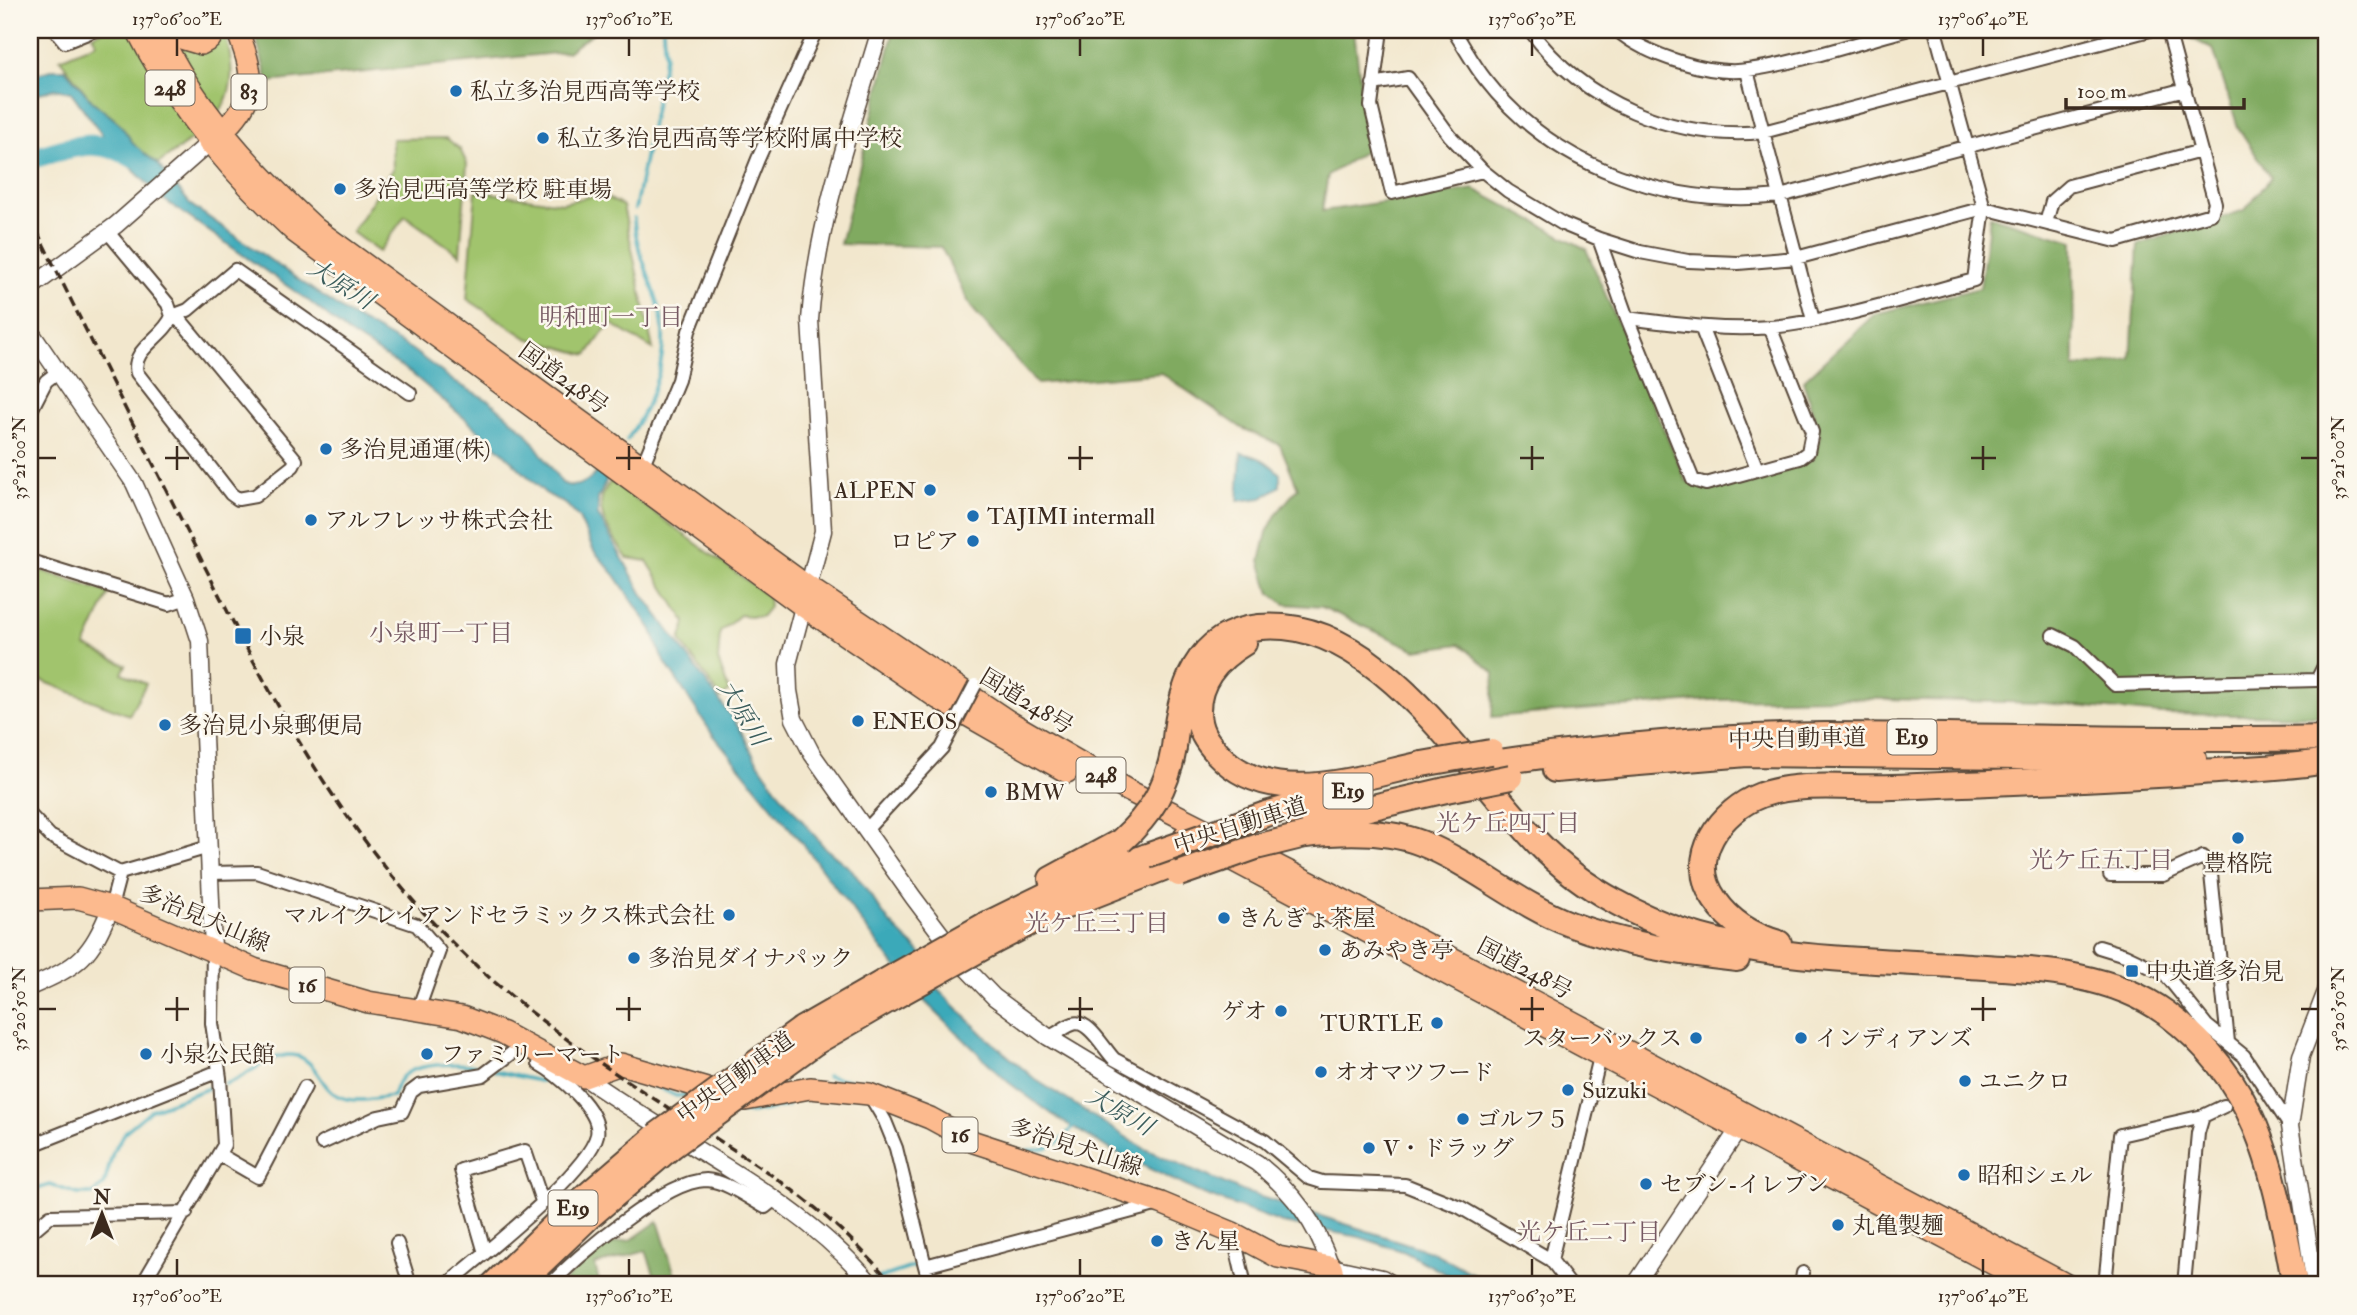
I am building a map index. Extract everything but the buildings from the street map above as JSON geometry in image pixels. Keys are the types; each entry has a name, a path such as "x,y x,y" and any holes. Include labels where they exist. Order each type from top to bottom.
{"highway":[{"path":"986,928 1121,841 1144,821 1170,772 1181,696 1193,664 1205,652 1225,636 1247,628 1286,627 1307,631 1355,652 1414,701 1538,843 1569,870 1614,901 1669,929 1742,947 1817,957 2050,971 2112,987 2162,1010 2196,1036 2224,1066 2247,1104 2269,1158 2295,1285"},
{"path":"1500,763 1433,776 1298,786 1257,782 1236,772 1208,744 1198,718 1200,695 1205,682 1221,659 1244,643 1259,639 1288,638 1306,641 1336,653 1366,675 1418,721 1528,850 1569,885 1606,910 1665,940 1737,959"},
{"name":"中央自動車道","path":"493,1285 559,1220 809,1035 888,986 1044,897 1164,866 1266,814 1344,792 1591,748 1824,735 2211,741 2327,738"},
{"name":"中央自動車道","path":"1500,763 1603,765 1747,754 2193,759 2327,755"},
{"path":"1871,960 1770,940 1731,919 1712,896 1705,867 1712,835 1723,818 1749,800 1790,790 2097,780 2327,761"},
{"name":"中央自動車道","path":"1297,831 1433,776"},
{"path":"986,928 1051,912 1077,913 1164,866 1256,847 1297,831 1381,834 1419,842 1529,905 1569,924 1651,946 1737,959 1918,978 2069,984 2129,1001 2182,1035 2206,1059 2241,1108 2257,1147 2271,1198 2288,1285"},
{"name":"中央自動車道","path":"518,1285 664,1141"}],"main road":[{"name":"国道248号","path":"137,30 181,106 316,229 642,467 939,699 1013,743 1600,1057 1743,1123 2067,1285"},
{"name":"国道248号","path":"158,30 245,186 295,232 805,596 1083,766 1743,1123 2033,1285"},
{"path":"177,30 184,39 201,44 214,30"},
{"name":"83","path":"216,137 245,103 250,91 250,64 237,30"},
{"name":"多治見犬山線","path":"30,900 78,898 111,907 254,969 330,992 462,1017 583,1084 621,1064 746,1100 810,1088 869,1094 930,1118 974,1142 1161,1203 1233,1233 1278,1257 1333,1276"}],"street":[{"path":"55,30 65,42 95,30"},
{"path":"642,467 678,380 690,331 754,169 816,30"},
{"path":"880,30 825,220 812,290 810,320 822,531 788,664 794,719 812,754 866,830 968,970 993,997 1048,1037 1227,1143 1281,1182 1304,1208 1322,1241 1333,1276 1382,1278 1394,1285"},
{"path":"1381,30 1371,106 1392,193 1483,171"},
{"path":"1453,30 1486,80 1521,117 1576,157 1649,188 1695,197 1747,200 1780,196 2185,89"},
{"path":"1530,30 1556,60 1579,80 1609,100 1668,126 1727,135 1763,132 1950,85 2150,30"},
{"path":"1617,30 1651,50 1686,64 1747,71 1906,30"},
{"path":"1627,318 1701,327 1770,327 1813,320 1974,280 1984,208 1935,30"},
{"path":"1373,84 1408,78 1433,115 1483,171 1540,212 1599,239 1640,252 1688,261 1738,263 1796,258 1984,208 2116,241 2211,214 2215,203 2168,30"},
{"path":"1747,71 1813,320"},
{"path":"30,288 111,228 216,137"},
{"path":"2046,223 2052,201 2068,186 2201,151"},
{"path":"111,228 168,304 172,316 183,323 296,460 293,466 255,496 237,499 230,494 137,373 134,364 137,357 163,333 172,316 188,310 235,271 410,393"},
{"path":"1599,239 1627,318 1693,480 1706,484 1800,458 1808,452 1812,432 1770,327"},
{"path":"1701,327 1757,470"},
{"path":"30,331 134,483 186,598 200,641 211,873 212,1023 220,1080 224,1145 142,1285"},
{"path":"30,412 46,381 59,371"},
{"path":"30,561 169,604 186,598"},
{"path":"2053,635 2075,646 2115,685 2317,680 2327,660"},
{"path":"866,830 942,748 975,685"},
{"path":"30,816 50,836 120,873 209,847"},
{"path":"2110,876 2163,875 2203,857 2210,864 2228,1041"},
{"path":"211,873 257,872 417,925 439,951 418,1010"},
{"path":"30,987 77,964 95,945 111,907 120,873"},
{"path":"2099,947 2125,955 2165,974 2207,1026 2244,1056 2290,1126"},
{"path":"2315,1285 2290,1126 2301,1056 2327,989"},
{"path":"1048,1037 1060,1034 1069,1025 1079,1022 1088,1027 1114,1059 1265,1141 1309,1178 1322,1182 1405,1185 1460,1207 1551,1259 1570,1285"},
{"path":"322,1143 378,1116 402,1112 411,1092 419,1086 483,1075 502,1064 520,1048 551,1070 622,1104 776,1198 826,1236 872,1285"},
{"path":"1551,1259 1600,1057"},
{"path":"30,1146 220,1080"},
{"path":"447,1285 587,1158 598,1133 583,1084"},
{"path":"220,1155 258,1177 305,1087"},
{"path":"869,1094 885,1121 896,1149 930,1285"},
{"path":"2105,1285 2120,1135 2203,1115 2224,1106"},
{"path":"2184,1285 2198,1133 2203,1115"},
{"path":"1635,1285 1743,1123"},
{"path":"485,1253 461,1170 525,1151 542,1201"},
{"path":"550,1285 603,1236 672,1192 704,1180 724,1185 765,1207 776,1198"},
{"path":"925,1266 1161,1203"},
{"path":"30,1233 50,1216 186,1213"},
{"path":"1233,1233 1245,1285"},
{"path":"397,1243 410,1285"}],"green space":[{"path":"104,30 224,30 230,56 231,77 228,94 221,109 196,136 158,164 136,147 119,123 92,101 60,59 97,43 92,35"},
{"path":"254,30 597,30 567,52 268,82"},
{"path":"894,30 1354,30 1368,149 1328,175 1322,211 1474,189 1586,249 1686,481 1707,489 1761,477 1814,459 1820,436 1803,381 1875,314 1980,288 1990,216 2073,241 2074,368 2131,359 2138,245 2245,210 2271,178 2238,127 2213,49 2174,30 2327,30 2327,716 2161,714 2044,703 1844,698 1710,700 1492,717 1494,673 1460,644 1416,650 1322,607 1285,604 1270,593 1260,561 1267,532 1277,513 1298,488 1280,445 1242,428 1161,373 1037,384 971,307 941,247 840,244"},
{"path":"446,138 460,149 467,164 460,255 405,216 379,252 352,232 393,169 392,139"},
{"path":"476,191 562,203 600,194 623,206 653,349 610,323 587,355 527,338 467,299"},
{"path":"611,481 768,596 769,607 761,617 740,615 720,632 718,660 729,691 721,698 680,640 686,623 647,561 627,558 604,521 601,501"},
{"path":"30,567 109,593 85,646 126,665 122,673 146,684 129,715 30,676"},
{"path":"658,1221 678,1285 658,1285 646,1251 595,1265 600,1285 562,1285 583,1260 605,1244 631,1240"}],"water":[{"path":"54,69 65,69 92,101 119,123 136,147 158,164 191,205 348,314 411,349 456,383 490,401 526,432 562,483 572,486 582,484 598,470 607,479 598,499 598,515 642,593 740,729 755,758 780,794 825,848 852,870 890,923 927,959 935,986 986,1037 1036,1080 1145,1149 1242,1191 1433,1252 1493,1285 1466,1285 1405,1252 1359,1237 1282,1223 1198,1192 1117,1153 1060,1120 1008,1082 913,990 802,843 711,732 661,656 652,630 615,575 594,551 579,518 567,505 545,493 490,440 411,373 347,332 310,302 163,199 113,150 71,92 54,89 30,96 30,76"},
{"path":"1241,453 1258,458 1271,466 1280,474 1280,486 1262,498 1238,501"}],"waterway":[{"path":"635,209 665,56 663,30"},
{"path":"30,159 70,148 95,145 120,151 134,158"},
{"path":"627,440 652,393 658,376 663,342 659,307 640,252 634,218"},
{"path":"225,1084 273,1059 290,1055 306,1060 332,1092 351,1100 393,1096 402,1077 419,1068 456,1064 487,1068"},
{"path":"495,1071 539,1081 552,1079"},
{"path":"827,1076 870,1084"},
{"path":"645,1081 676,1096 690,1095"},
{"path":"30,1191 50,1185 78,1194 93,1194 104,1185 113,1152 126,1131 151,1110 217,1085"},
{"path":"877,1086 935,1109"},
{"path":"737,1111 752,1113 787,1106"},
{"path":"1028,1150 1044,1149 1056,1144 1075,1123"},
{"path":"874,1280 918,1265"}],"railway":[{"path":"30,217 248,651 316,768 353,824 394,878 440,930 510,995 588,1054 779,1180 837,1227 893,1285"}],"place":[{"name":"私立多治見西高等学校","path":"456,91"},
{"name":"私立多治見西高等学校附属中学校","path":"543,138"},
{"name":"多治見西高等学校 駐車場","path":"340,189"},
{"name":"多治見通運(株)","path":"326,449"},
{"name":"ALPEN","path":"930,490"},
{"name":"TAJIMI intermall","path":"973,516"},
{"name":"アルフレッサ株式会社","path":"311,520"},
{"name":"ロピア","path":"973,541"},
{"name":"小泉","path":"243,636"},
{"name":"ENEOS","path":"858,721"},
{"name":"多治見小泉郵便局","path":"165,725"},
{"name":"BMW","path":"991,792"},
{"name":"豊格院","path":"2238,838"},
{"name":"マルイクレイアンドセラミックス株式会社","path":"729,915"},
{"name":"きんぎょ茶屋","path":"1224,918"},
{"name":"あみやき亭","path":"1325,950"},
{"name":"多治見ダイナパック","path":"634,958"},
{"name":"中央道多治見","path":"2132,971"},
{"name":"ゲオ","path":"1281,1011"},
{"name":"TURTLE","path":"1437,1023"},
{"name":"スターバックス","path":"1696,1038"},
{"name":"インディアンズ","path":"1801,1038"},
{"name":"小泉公民館","path":"146,1054"},
{"name":"ファミリーマート","path":"427,1054"},
{"name":"オオマツフード","path":"1321,1072"},
{"name":"ユニクロ","path":"1965,1081"},
{"name":"Suzuki","path":"1568,1090"},
{"name":"ゴルフ５","path":"1463,1119"},
{"name":"V・ドラッグ","path":"1369,1148"},
{"name":"昭和シェル","path":"1964,1175"},
{"name":"セブン-イレブン","path":"1646,1184"},
{"name":"丸亀製麺","path":"1838,1225"},
{"name":"きん星","path":"1157,1241"}],"district":[{"name":"明和町一丁目","path":"611,317"},
{"name":"小泉町一丁目","path":"441,633"},
{"name":"光ケ丘四丁目","path":"1508,823"},
{"name":"光ケ丘五丁目","path":"2101,860"},
{"name":"光ケ丘三丁目","path":"1097,923"},
{"name":"光ケ丘二丁目","path":"1589,1232"}],"water label":[{"name":"大原川","path":"341,284"},
{"name":"大原川","path":"743,713"},
{"name":"大原川","path":"1120,1111"}]}
